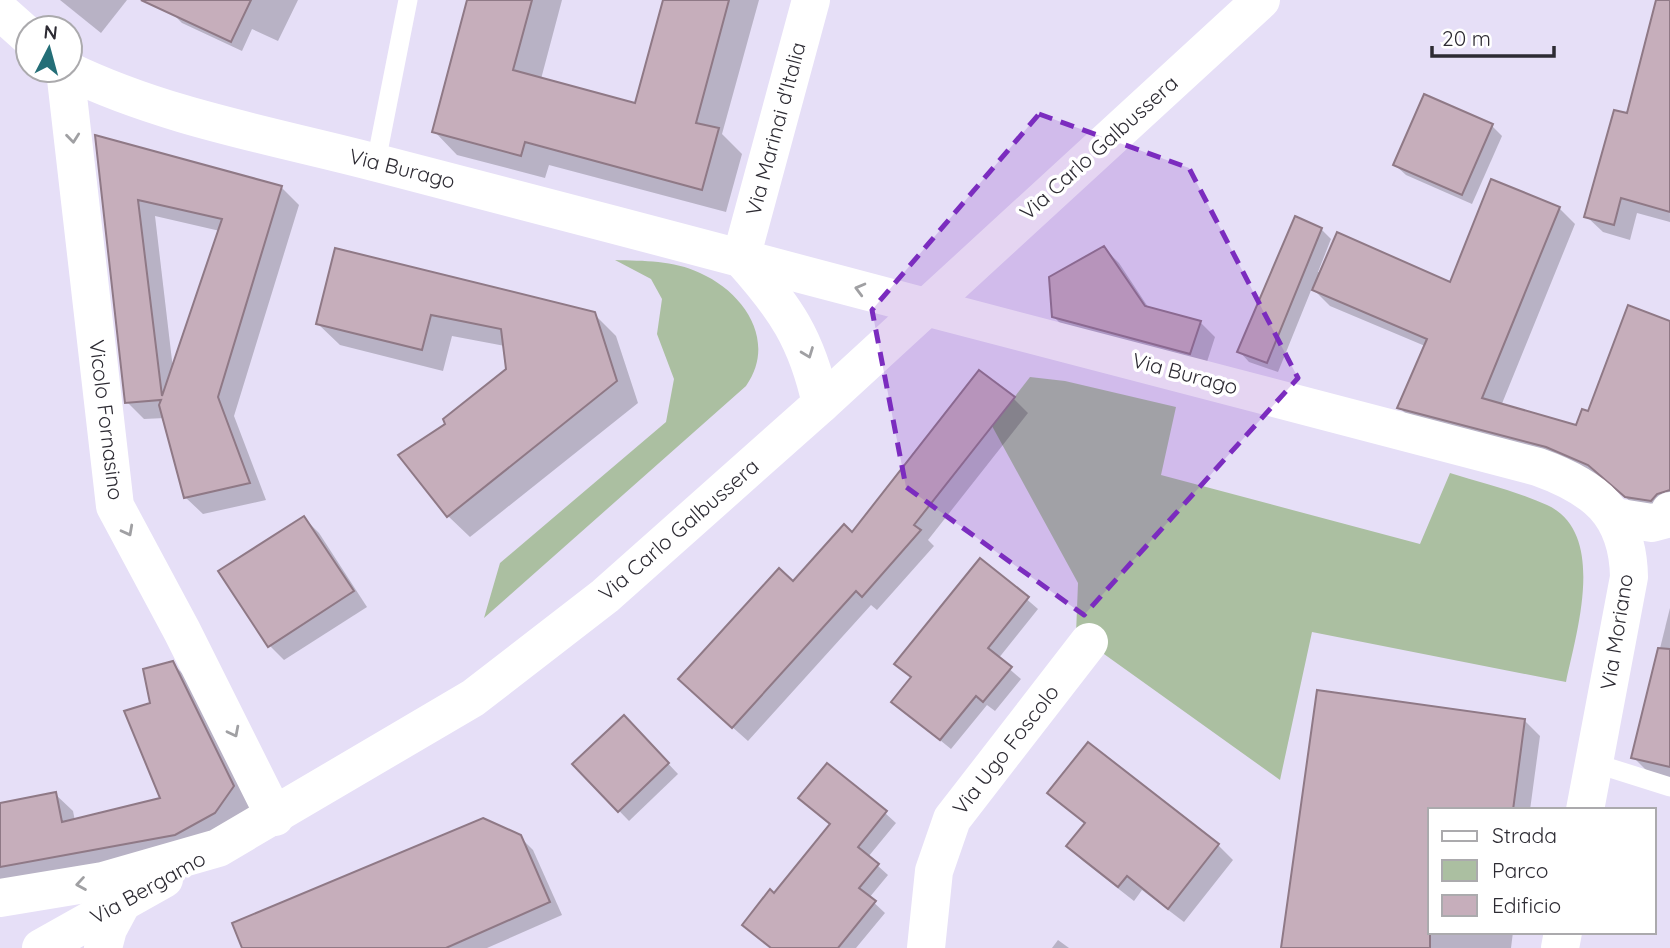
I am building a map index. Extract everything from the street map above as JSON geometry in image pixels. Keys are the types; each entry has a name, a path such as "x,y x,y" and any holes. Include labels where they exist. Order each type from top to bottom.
{"street":[{"name":"Via Marinai d'Italia","path":"741,258 811,0"},
{"name":"Via Carlo Galbussera","path":"0,898 103,881 218,849 473,698 606,596 821,404 1261,0"},
{"path":"0,11 14,24"},
{"name":"Via Burago","path":"84,78 109,90 209,122 376,162 1538,467 1580,484 1614,517"},
{"name":"Vicolo Fornasino","path":"68,84 115,506 182,631 275,817"},
{"path":"741,258 779,300 794,324 813,366 821,404"},
{"path":"1614,517 1653,523 1667,519 1670,511"},
{"name":"Via Moriano","path":"1586,808 1629,577 1626,545 1614,517"},
{"name":"Via Ugo Foscolo","path":"926,948 934,871 952,819 1089,642"},
{"name":"Via Bergamo","path":"41,948 218,849"},
{"path":"103,948 108,929 122,903"}],"lane":[{"path":"376,162 408,0"},
{"path":"1594,763 1670,788"}],"highlighted area":[{"path":"1039,114 1189,168 1298,378 1084,615 906,487 872,310"}],"green space":[{"path":"615,260 658,262 690,269 731,293 743,306 757,336 755,369 746,386 484,618 500,563 666,422 674,379 657,334 662,299 651,279"},
{"path":"1030,377 1065,381 1176,407 1161,475 1420,544 1450,473 1547,505 1566,519 1577,538 1582,560 1580,612 1566,682 1312,632 1280,780 1076,634 1078,583 992,426"}],"building":[{"path":"141,0 251,0 231,42"},
{"path":"467,0 532,0 513,70 635,103 663,0 729,0 696,123 719,128 702,190 525,142 521,156 432,132"},
{"path":"1656,0 1670,0 1670,212 1621,198 1614,225 1584,217 1614,110 1627,113"},
{"path":"1424,94 1493,124 1462,195 1393,165"},
{"path":"95,135 282,186 218,397 250,483 184,498 159,405 161,400 125,403","holes":["138,200 222,219 162,396"]},
{"path":"1491,179 1560,207 1482,398 1576,425 1582,409 1588,411 1628,305 1670,321 1670,490 1657,494 1651,501 1625,497 1588,465 1546,447 1397,408 1427,339 1312,290 1337,232 1450,282"},
{"path":"1295,216 1322,228 1267,363 1237,352"},
{"path":"1104,246 1145,306 1201,321 1190,354 1052,317 1049,277"},
{"path":"335,248 595,312 617,381 447,517 398,455 445,424 443,419 506,369 501,329 431,315 422,350 316,324"},
{"path":"979,370 1015,397 914,525 921,530 862,597 856,591 732,728 678,679 779,568 793,581 844,524 852,532"},
{"path":"304,516 354,591 268,647 218,571"},
{"path":"980,558 1029,597 988,648 1012,667 983,702 976,696 940,740 891,702 911,677 894,664"},
{"path":"1658,648 1670,649 1670,767 1631,758"},
{"path":"173,661 234,786 215,813 175,835 0,867 0,803 56,792 62,822 160,798 124,711 150,703 143,669"},
{"path":"1317,690 1525,719 1513,808 1428,808 1430,948 1281,948"},
{"path":"624,715 669,763 618,812 572,764"},
{"path":"1088,742 1219,844 1168,909 1127,876 1118,887 1066,846 1085,823 1047,793"},
{"path":"827,763 887,811 858,847 879,864 859,888 876,901 838,948 771,948 742,925 770,889 774,893 830,824 798,798"},
{"path":"483,818 521,835 550,902 446,948 242,948 232,923"}]}
